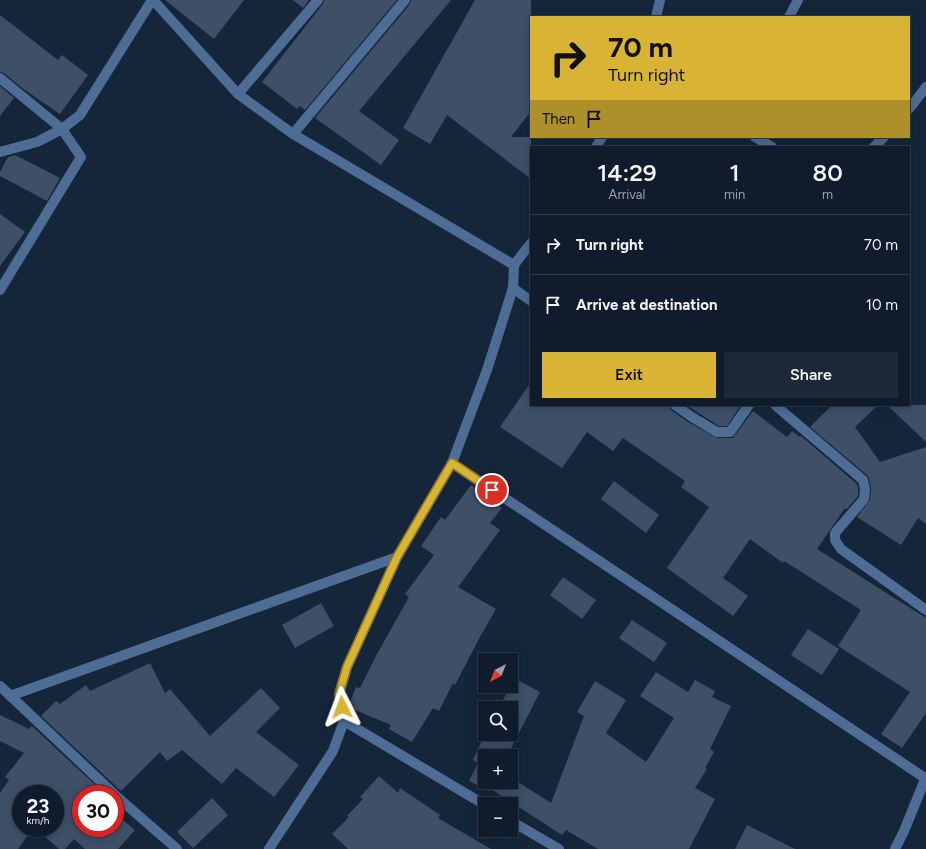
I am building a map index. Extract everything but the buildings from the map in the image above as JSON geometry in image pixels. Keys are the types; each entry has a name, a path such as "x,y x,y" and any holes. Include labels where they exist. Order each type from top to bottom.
{"street":[{"path":"0,152 37,142 62,129 80,115 153,0 238,94 293,134 514,265"},
{"path":"238,94 318,0"},
{"path":"293,134 405,0"},
{"path":"656,16 660,0"},
{"path":"790,16 798,0"},
{"path":"0,78 62,129 81,157 0,290"},
{"path":"910,108 926,87"},
{"path":"757,138 770,146"},
{"path":"875,146 883,138"},
{"path":"269,849 333,751 344,721 339,694 347,667 397,557 452,463 487,370 513,288 514,265 530,244"},
{"path":"513,288 530,300"},
{"path":"676,406 717,432 730,432 748,406"},
{"path":"776,406 863,480 865,489 864,499 835,533 835,540 841,549 926,610"},
{"path":"452,463 926,777 895,849"},
{"path":"105,785 3,690 397,557"},
{"path":"344,721 478,801"},
{"path":"124,802 177,849"},
{"path":"518,825 559,849"}],"route":[{"path":"342,707 339,694 347,667 397,557 452,463 492,490"}]}
